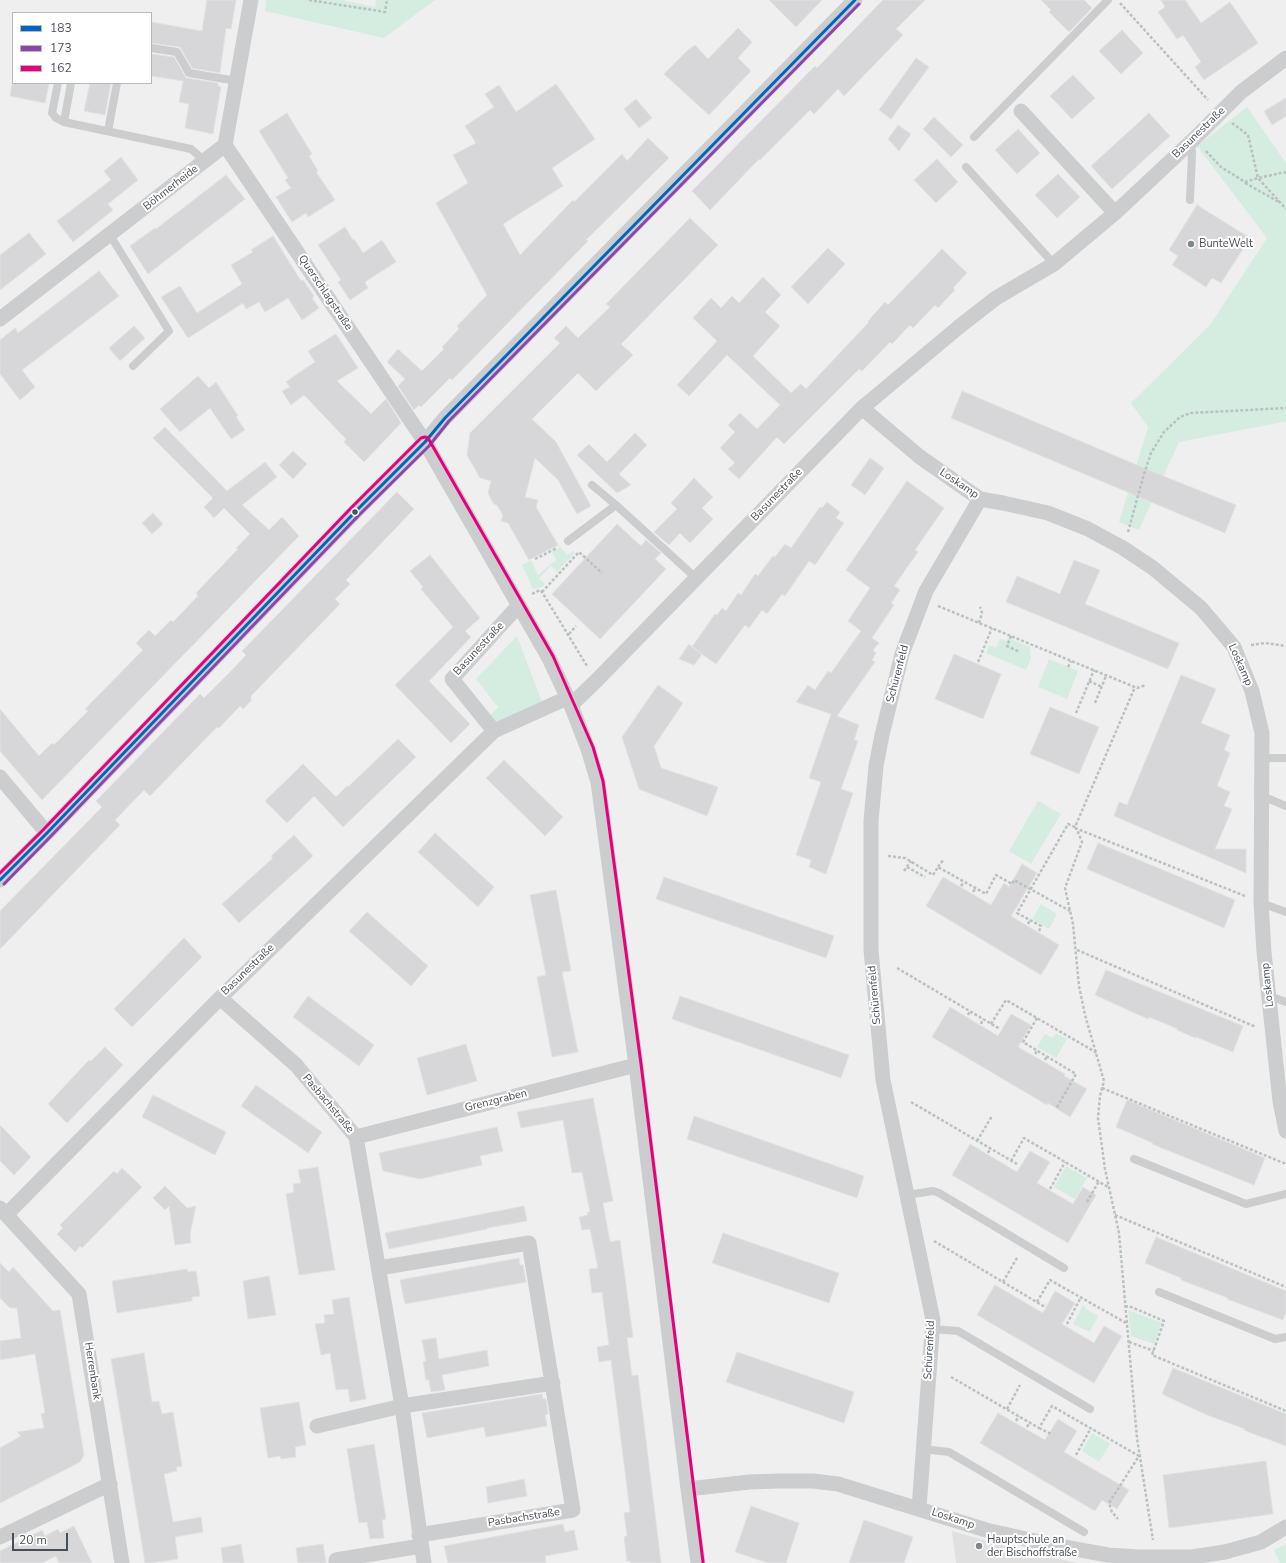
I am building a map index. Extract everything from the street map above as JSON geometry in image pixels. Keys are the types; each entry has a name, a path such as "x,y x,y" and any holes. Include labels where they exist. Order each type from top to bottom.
{"street":[{"path":"225,145 251,0"},
{"path":"0,880 355,512 425,442 450,413 855,0"},
{"name":"Basunestraße","path":"3,1211 494,731 569,701 596,681 862,408 996,298 1054,264 1115,213 1193,140 1241,92 1286,58"},
{"path":"1021,111 1115,213"},
{"name":"Querschlagstraße","path":"225,145 425,442 549,658 569,701 588,750 598,782 636,1065 698,1563"},
{"name":"Böhmerheide","path":"0,319 225,145"},
{"name":"Loskamp","path":"862,408 920,457 980,499 1048,513 1088,529 1124,548 1153,568 1201,608 1234,646 1252,691 1262,733 1261,903 1273,1034 1286,1131"},
{"name":"Schürenfeld","path":"919,1508 933,1320 882,1080 871,950 871,820 876,766 882,734 902,654 926,591 980,499"},
{"name":"Basunestraße","path":"494,731 452,679 518,603"},
{"path":"0,777 47,833"},
{"name":"Pasbachstraße","path":"220,998 296,1065 356,1137 402,1406 424,1563"},
{"name":"Grenzgraben","path":"356,1137 636,1065"},
{"name":"Herrenbank","path":"3,1211 79,1294 122,1563"},
{"name":"Pasbachstraße","path":"336,1563 336,1560 420,1540 573,1510 553,1383 528,1243 378,1268"},
{"path":"317,1426 402,1406 553,1383"},
{"name":"Loskamp","path":"688,1489 749,1482 813,1482 838,1484 986,1530 1053,1546 1108,1555 1192,1557 1225,1552 1261,1542 1286,1527"},
{"path":"0,1537 110,1484"}],"lane":[{"path":"974,137 1108,0"},
{"path":"152,48 177,52 190,73 237,81"},
{"path":"58,84 52,113 56,118 64,122 191,149 205,161"},
{"path":"64,122 70,84"},
{"path":"108,131 117,84"},
{"path":"1190,200 1193,140"},
{"path":"966,167 1054,264"},
{"path":"110,235 169,331 133,366"},
{"path":"592,485 696,578"},
{"path":"568,542 616,505"},
{"path":"1262,758 1286,758"},
{"path":"1262,796 1286,806"},
{"path":"1261,903 1286,912"},
{"path":"1269,996 1286,1002"},
{"path":"1134,1159 1246,1204 1286,1194"},
{"path":"907,1195 933,1191 939,1193 1064,1268"},
{"path":"1159,1292 1276,1339 1286,1337"},
{"path":"932,1329 958,1331 1090,1409"},
{"path":"923,1449 949,1452 1084,1532"}],"path":[{"path":"309,0 385,12 387,0"},
{"path":"1117,0 1220,113 1248,135 1258,178 1286,209"},
{"path":"1193,140 1221,167 1281,204"},
{"path":"1244,182 1286,172"},
{"path":"1124,548 1151,453 1164,432 1180,417 1191,413 1286,408"},
{"path":"535,560 568,542"},
{"path":"542,592 580,552 602,573"},
{"path":"518,603 540,590 542,592"},
{"path":"542,592 569,634 596,681"},
{"path":"923,599 1137,688 1146,685"},
{"path":"979,623 982,613 980,606"},
{"path":"569,634 576,626"},
{"path":"978,662 992,628"},
{"path":"1011,636 1007,646 1020,652"},
{"path":"1234,646 1265,643 1286,646"},
{"path":"1068,667 1071,661"},
{"path":"1076,713 1094,670"},
{"path":"1095,703 1106,676"},
{"path":"1089,681 1102,687"},
{"path":"1075,827 1097,780 1135,687"},
{"path":"1039,931 1041,926 1017,913 1068,824 1261,903"},
{"path":"1075,827 1082,842 1065,888 1071,911 1079,986 1085,1015 1104,1081 1100,1096 1098,1118 1105,1169 1119,1233 1139,1456 1153,1539 1154,1556"},
{"path":"871,855 906,858 933,875 944,859"},
{"path":"904,872 911,861"},
{"path":"907,867 924,877"},
{"path":"938,867 986,894 996,875 1012,884 1014,880 1071,911"},
{"path":"961,886 964,882"},
{"path":"973,892 976,888"},
{"path":"1028,924 1030,920"},
{"path":"1076,950 1273,1034"},
{"path":"897,968 1000,1029"},
{"path":"992,1024 1006,1000 1097,1053"},
{"path":"968,1015 970,1011"},
{"path":"1037,1018 1023,1042 1076,1074 1056,1109"},
{"path":"981,1024 984,1019"},
{"path":"1035,1054 1037,1050"},
{"path":"1045,1060 1047,1056"},
{"path":"1102,1088 1286,1164"},
{"path":"911,1102 977,1141 1002,1158 1017,1164"},
{"path":"977,1141 992,1116"},
{"path":"1011,1161 1024,1138 1109,1187"},
{"path":"988,1153 990,1149"},
{"path":"1050,1189 1065,1162"},
{"path":"1087,1202 1099,1181"},
{"path":"1115,1215 1286,1287"},
{"path":"934,1241 1045,1307"},
{"path":"1003,1282 1017,1258"},
{"path":"1037,1302 1050,1280 1127,1324"},
{"path":"1066,1324 1081,1297"},
{"path":"1125,1307 1129,1306 1164,1321 1152,1355 1286,1411"},
{"path":"1129,1342 1154,1351"},
{"path":"951,1377 1051,1434"},
{"path":"1007,1409 1020,1385"},
{"path":"1039,1428 1052,1406 1139,1456"},
{"path":"1016,1421 1019,1416"},
{"path":"1027,1427 1030,1422"},
{"path":"1076,1455 1091,1428"},
{"path":"1118,1519 1112,1512 1109,1503 1139,1456"}],"shaded area":[{"name":"Hauptschule an der Bischoffstraße","path":"952,1531 1022,1551 1077,1563 956,1563"}],"green space":[{"path":"266,0 342,0 375,7 376,0 435,0 384,38 265,11"},
{"path":"1247,107 1286,163 1286,422 1179,442 1139,530 1119,522 1148,427 1131,403 1210,325 1267,238 1197,146"},
{"path":"560,547 568,555 573,551 575,553 557,571 551,566 539,578 545,584 542,587 533,589 522,565 531,560 538,575 556,560 552,552"},
{"path":"517,636 542,702 496,724 490,716 498,707 476,679"},
{"path":"1008,638 1030,647 1031,659 1026,670 986,653 989,645 996,648 1000,639 1006,641"},
{"path":"1049,659 1078,671 1067,699 1038,687"},
{"path":"1038,801 1061,814 1031,864 1009,851"},
{"path":"1041,904 1057,914 1049,929 1032,919"},
{"path":"1056,1033 1067,1039 1056,1058 1037,1047 1045,1034 1053,1038"},
{"path":"1066,1166 1087,1178 1075,1199 1054,1187"},
{"path":"1083,1305 1086,1309 1098,1316 1090,1332 1073,1324"},
{"path":"1128,1310 1162,1323 1154,1344 1131,1336"},
{"path":"1092,1433 1110,1444 1099,1462 1082,1451"},
{"path":"1286,1544 1286,1563 1280,1563 1274,1550"}],"building":[{"path":"207,0 236,0 231,29 226,28 220,73 192,68 180,47 152,43 152,22 202,31"},
{"path":"769,0 822,0 796,27"},
{"path":"883,0 925,0 896,29 903,35 844,96 838,89 814,114 810,110 760,160 759,159 710,210 692,191 815,66 817,68"},
{"path":"1041,0 1084,0 1092,8 1069,32 1049,12 1051,10"},
{"path":"1161,0 1185,0 1201,23 1230,2 1258,43 1204,80 1195,67 1201,62 1183,35 1177,39 1158,12 1165,7"},
{"path":"738,28 752,42 738,58 751,71 709,115 664,74 695,45 708,59"},
{"path":"1122,30 1143,53 1121,74 1099,51"},
{"path":"152,54 174,57 186,78 218,83 218,86 221,87 213,134 185,128 189,104 179,102 183,81 152,76"},
{"path":"916,58 929,67 891,119 879,110"},
{"path":"1073,75 1095,98 1072,119 1050,96"},
{"path":"12,83 49,84 45,103 10,96"},
{"path":"90,84 111,84 105,115 84,111"},
{"path":"556,84 595,139 552,168 563,186 503,224 520,255 573,200 574,202 622,154 627,161 648,138 669,158 586,240 588,241 452,380 450,378 421,407 419,405 414,410 398,386 405,379 387,362 398,349 422,371 444,349 442,347 459,329 457,326 487,295 436,203 468,183 453,155 476,143 465,126 494,107 485,94 499,85 516,112"},
{"path":"1286,98 1286,116 1272,125 1264,111"},
{"path":"636,99 652,118 639,128 624,109"},
{"path":"287,113 312,154 309,156 318,171 316,172 335,200 308,217 306,213 292,222 276,197 291,188 285,180 288,178 259,131"},
{"path":"1149,113 1170,136 1112,189 1091,166"},
{"path":"934,117 963,145 951,157 923,129"},
{"path":"898,125 911,134 899,151 888,139"},
{"path":"1018,129 1040,153 1017,174 995,150"},
{"path":"121,157 138,180 108,204 113,210 73,242 57,221 111,180 104,171"},
{"path":"937,159 958,182 936,203 914,180"},
{"path":"1058,174 1080,197 1057,218 1035,195"},
{"path":"226,175 245,199 148,274 130,246 155,228 156,229"},
{"name":"BunteWelt","path":"1197,205 1250,238 1221,283 1212,278 1206,287 1172,265 1178,256 1169,250"},
{"path":"690,218 718,245 621,344 633,355 596,391 578,373 532,419 556,442 591,506 577,514 558,480 535,458 525,497 538,500 536,507 558,545 529,560 508,523 501,521 503,515 497,505 494,504 488,493 491,481 480,478 467,455 470,433 560,343 554,338 566,326 578,338 610,307 606,304"},
{"path":"345,227 363,253 382,240 396,262 365,282 368,288 350,300 338,282 341,280 318,245"},
{"path":"29,233 46,254 0,290 0,255"},
{"path":"273,236 301,281 303,280 314,296 312,298 319,308 302,320 288,298 265,312 259,302 246,309 243,303 188,338 161,297 180,286 197,313 242,284 231,265 253,252 251,250"},
{"path":"828,248 845,264 808,304 791,287"},
{"path":"942,249 967,273 953,288 955,290 938,308 935,305 913,328 910,325 892,344 890,342 862,371 859,369 784,444 777,437 739,479 728,469 735,463 720,448 735,432 728,425 740,413 757,429 780,405 727,355 689,396 677,385 717,341 693,318 711,298 721,308 732,296 739,303 763,277 781,295 765,312 780,326 753,356 791,393 801,384 806,389 869,322 868,321 885,302 888,305"},
{"path":"99,271 119,296 22,370 35,387 20,400 0,374 0,340 15,328 18,333"},
{"path":"134,326 145,338 120,361 109,348"},
{"path":"336,334 358,368 337,381 371,414 386,399 401,423 364,462 344,442 346,439 304,395 291,405 282,391 290,387 286,382 315,362 308,351"},
{"path":"198,376 209,388 216,382 238,416 236,417 245,430 231,439 210,408 180,432 160,409"},
{"path":"962,391 1163,476 1236,505 1225,533 951,418"},
{"path":"165,427 227,491 265,462 277,477 242,505 269,530 282,517 299,536 42,800 0,751 0,709 39,756 52,743 54,745 88,711 85,709 143,650 136,643 149,630 155,636 171,620 173,622 198,596 196,593 238,549 236,548 250,534 224,508 214,518 204,507 213,498 153,438"},
{"path":"635,433 647,445 619,474 631,485 617,493 577,455 589,444 607,462"},
{"path":"293,451 307,464 293,479 279,465"},
{"path":"870,458 884,468 865,495 851,485"},
{"path":"694,478 713,497 702,508 713,519 690,543 680,533 669,545 654,532 677,509 671,503"},
{"path":"907,481 944,508 915,550 918,552 894,586 900,590 891,603 894,605 872,638 879,643 873,650 876,653 872,660 875,662 837,716 859,725 854,740 858,741 841,789 853,793 826,874 809,867 811,860 796,855 821,782 809,778 831,714 796,702 808,685 815,690 828,671 831,673 861,631 848,621 870,588 846,570"},
{"path":"397,492 414,509 346,580 350,584 335,599 340,604 251,696 251,701 243,709 240,706 219,728 217,727 150,796 144,790 115,820 120,825 0,949 0,911 102,807 96,801 200,694 204,698 234,668 246,655 242,651"},
{"path":"827,502 840,512 836,518 844,523 815,565 809,561 785,596 782,594 767,614 762,610 749,628 745,625 716,664 692,647 715,614 717,615 722,608 726,611 738,593 741,595 755,574 758,576 773,556 775,557 785,544 791,548 820,507 822,508"},
{"path":"153,513 163,524 152,534 142,523"},
{"path":"617,524 641,546 646,540 661,553 655,559 666,569 600,639 552,594"},
{"path":"430,555 480,618 465,631 471,637 429,681 470,724 451,743 395,685 453,627 421,589 423,587 410,571"},
{"path":"1074,560 1100,570 1085,604 1179,643 1168,669 1006,602 1017,576 1060,594"},
{"path":"689,644 702,654 694,665 679,659"},
{"path":"954,654 1001,674 983,719 935,699"},
{"path":"1181,675 1216,689 1201,723 1230,735 1224,750 1230,753 1217,786 1230,792 1224,806 1232,809 1215,849 1246,849 1246,873 1114,816 1119,802 1127,805"},
{"path":"658,685 683,703 654,746 661,768 718,787 707,816 639,789 622,737"},
{"path":"1050,707 1099,727 1079,774 1030,754"},
{"path":"398,739 416,757 343,827 314,796 287,823 265,801 303,764 336,797"},
{"path":"504,760 563,817 545,836 486,778"},
{"path":"435,833 494,887 478,907 418,852"},
{"path":"294,835 313,856 239,923 222,904 273,858 271,856"},
{"path":"1098,843 1235,900 1224,928 1087,869"},
{"path":"1022,864 1037,873 1011,916 1059,945 1041,975 926,906 943,877 991,905 1004,883 1009,887"},
{"path":"664,877 834,936 826,958 656,899"},
{"path":"556,890 571,971 562,972 578,1052 552,1057 537,977 546,975 530,895"},
{"path":"367,912 428,966 411,986 349,931"},
{"path":"184,938 202,957 132,1027 114,1009"},
{"path":"1106,970 1243,1026 1233,1052 1196,1037 1195,1038 1149,1017 1148,1019 1095,995"},
{"path":"308,996 374,1045 359,1066 293,1017"},
{"path":"680,996 849,1055 841,1078 672,1019"},
{"path":"950,1007 998,1036 1011,1014 1031,1025 1018,1047 1065,1074 1064,1076 1087,1089 1070,1117 932,1037"},
{"path":"466,1044 477,1081 427,1095 417,1058"},
{"path":"105,1047 123,1065 67,1123 48,1104 89,1060 91,1061"},
{"path":"256,1085 322,1132 308,1153 241,1106"},
{"path":"153,1095 226,1132 215,1155 142,1117"},
{"path":"593,1098 613,1201 603,1203 610,1242 620,1240 633,1337 627,1338 632,1376 638,1375 661,1563 631,1563 630,1561 627,1561 624,1537 627,1536 624,1513 630,1512 611,1360 599,1362 597,1347 609,1345 602,1292 592,1293 589,1269 598,1268 590,1229 582,1230 579,1217 588,1215 587,1212 590,1212 582,1172 572,1173 563,1120 521,1128 517,1112"},
{"path":"1127,1100 1265,1158 1254,1185 1152,1144 1153,1143 1116,1127"},
{"path":"694,1116 864,1176 857,1198 687,1139"},
{"path":"0,1125 31,1157 14,1175 0,1161"},
{"path":"497,1127 503,1151 480,1156 482,1165 420,1179 383,1171 379,1153"},
{"path":"970,1144 1017,1172 1030,1151 1050,1162 1037,1183 1073,1204 1083,1187 1096,1195 1068,1243 952,1175"},
{"path":"318,1167 335,1270 299,1275 286,1194 294,1192 293,1184 301,1183 298,1170"},
{"path":"122,1168 142,1187 82,1248 80,1246 75,1252 57,1234 63,1228 60,1225 114,1171 117,1174"},
{"path":"165,1186 187,1208 196,1206 190,1234 191,1243 175,1245 169,1206 165,1210 153,1198"},
{"path":"524,1206 527,1221 389,1249 385,1233"},
{"path":"723,1233 839,1273 829,1303 712,1263"},
{"path":"1156,1237 1286,1291 1286,1312 1283,1320 1181,1280 1181,1278 1145,1263"},
{"path":"519,1258 520,1265 523,1265 526,1282 405,1304 400,1280"},
{"path":"0,1263 9,1272 13,1267 53,1311 60,1310 84,1455 80,1462 0,1503 0,1448 21,1436 17,1432 44,1428 41,1414 45,1413 35,1354 0,1360 0,1341 21,1338 17,1308 10,1308 0,1298"},
{"path":"187,1269 188,1272 196,1271 200,1296 192,1297 192,1301 117,1313 112,1281"},
{"path":"269,1276 276,1315 248,1319 243,1281"},
{"path":"995,1285 1043,1313 1055,1291 1075,1303 1062,1324 1094,1343 1104,1326 1122,1336 1094,1383 977,1315"},
{"path":"349,1297 366,1399 350,1402 348,1389 336,1390 330,1353 321,1355 315,1324 325,1323 324,1315 334,1314 332,1300"},
{"path":"436,1338 439,1359 487,1350 489,1366 442,1375 445,1390 431,1392 429,1380 426,1380 423,1362 426,1361 422,1340"},
{"path":"737,1352 854,1392 844,1423 726,1382"},
{"path":"144,1353 152,1402 159,1401 162,1414 173,1412 182,1466 176,1467 177,1471 164,1474 173,1522 201,1517 203,1532 175,1537 178,1559 151,1563 145,1563 111,1359"},
{"path":"1173,1368 1286,1414 1286,1446 1207,1415 1162,1394"},
{"path":"542,1394 543,1399 546,1399 548,1414 545,1415 547,1426 486,1437 484,1427 427,1438 422,1413"},
{"path":"299,1402 306,1445 295,1447 296,1457 281,1459 280,1456 268,1458 260,1408"},
{"path":"998,1413 1045,1440 1058,1419 1077,1431 1064,1452 1129,1490 1117,1509 1102,1500 1095,1511 980,1443"},
{"path":"374,1444 386,1519 382,1520 384,1538 370,1539 367,1522 359,1523 347,1449"},
{"path":"1266,1461 1273,1514 1169,1528 1163,1475"},
{"path":"524,1479 527,1496 488,1503 486,1487"},
{"path":"751,1506 799,1523 786,1563 768,1563 735,1552"},
{"path":"864,1520 913,1537 904,1563 849,1563"},
{"path":"563,1524 565,1532 574,1530 578,1550 545,1556 546,1563 448,1563 444,1546"},
{"path":"74,1526 92,1563 59,1563 56,1556 42,1563 0,1563 0,1551 42,1530 45,1536 58,1529 60,1533"},
{"path":"241,1544 244,1563 223,1563 221,1548"},
{"path":"323,1544 326,1563 298,1563 296,1548"}],"transit line":[{"name":"183","path":"0,880 355,512 425,442 445,418 855,0"},
{"name":"173","path":"4,884 359,515 429,446 449,421 859,4"},
{"name":"162","path":"0,873 351,508 421,438 428,438 553,656 593,747 603,781 641,1064 703,1562"}],"place":[{"name":"BunteWelt","path":"1191,244"},
{"name":"Hauptschule an der Bischoffstraße","path":"979,1546"}]}
